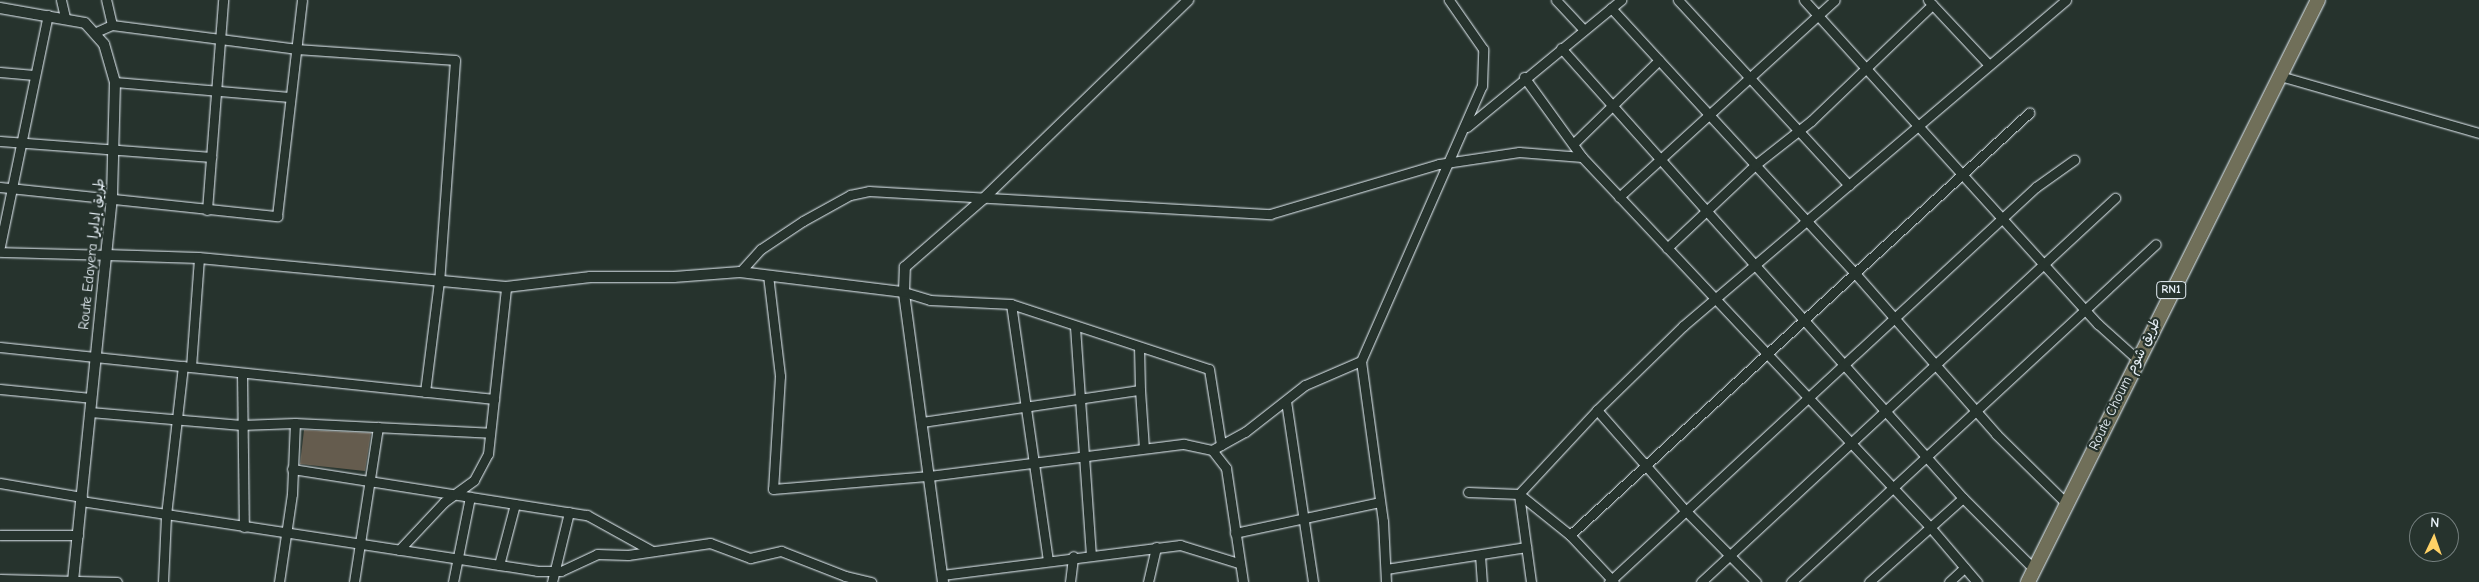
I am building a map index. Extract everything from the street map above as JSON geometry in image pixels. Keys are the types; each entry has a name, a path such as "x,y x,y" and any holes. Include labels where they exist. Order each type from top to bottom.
{"highway":[{"name":"Route Choum طريق شوم","path":"2028,582 2137,359 2318,0"}],"street":[{"path":"61,0 66,17"},
{"path":"106,0 112,24"},
{"path":"207,210 223,0"},
{"path":"0,187 112,197 207,210 277,216 289,97 297,49 302,0"},
{"path":"1188,0 983,198 905,267 904,292 942,579 1073,556 1156,547 1180,546 1204,550 1238,563"},
{"path":"1386,582 1380,502 1361,361 1451,162 1482,86 1482,49 1449,0"},
{"path":"1556,0 1584,30"},
{"path":"1465,128 1524,77 1621,0"},
{"path":"1678,0 1849,184"},
{"path":"1804,0 1962,170 2044,265 2137,359"},
{"path":"1619,197 1835,0"},
{"path":"1519,494 1597,410 1715,299 2066,0"},
{"path":"1667,248 1755,166 1799,131 1867,67 1930,2 1989,65"},
{"path":"0,8 66,17 96,32 112,24 297,49 455,60 439,281 425,392"},
{"path":"1611,8 1854,271 1935,366 2067,504"},
{"path":"0,246 19,142 48,15"},
{"name":"Route Edayera طريق إدايرا","path":"74,582 116,150 114,82 110,60 96,32"},
{"path":"1561,48 1801,320 1927,457 1962,498 2034,569"},
{"path":"1572,144 1659,60"},
{"path":"0,72 34,75"},
{"path":"2280,76 2479,133"},
{"path":"1524,77 1582,157 1894,488 1977,582"},
{"path":"114,82 289,97"},
{"path":"1570,535 1644,464 1962,170 2029,113"},
{"path":"0,141 211,158"},
{"path":"740,272 761,249 850,194 869,191 1270,214 1451,162 1519,152 1582,157"},
{"path":"1468,492 1519,494 1570,535 1611,581 1685,510 2003,217 2036,187 2074,160"},
{"path":"1701,582 1852,444 2115,198"},
{"path":"1791,582 2156,244"},
{"path":"0,252 199,258 506,287 590,277 674,277 740,272 904,292 930,300 1011,304 1075,327 1209,369 1221,445"},
{"path":"163,582 166,515 177,417 187,367 199,258"},
{"path":"768,276 780,376 773,489 928,476 1184,444 1212,450 1226,468 1238,563 1243,582"},
{"path":"399,550 454,495 474,480 488,454 506,287"},
{"path":"1011,304 1026,406 1032,464 1048,560"},
{"path":"1075,327 1083,397 1092,554"},
{"path":"0,346 494,399"},
{"path":"1138,347 1144,448"},
{"path":"1212,450 1286,401 1305,385 1361,361"},
{"path":"242,373 241,425 244,527"},
{"path":"0,389 91,398"},
{"path":"922,422 1140,390"},
{"path":"1286,401 1313,582"},
{"path":"1597,410 1685,510 1731,554 1756,582"},
{"path":"90,412 177,417 241,425 295,423 490,434"},
{"path":"279,582 286,533 295,423"},
{"path":"354,582 362,544 369,481 378,428"},
{"path":"292,469 587,515 652,551"},
{"path":"0,483 166,515 499,565 553,571 597,554 652,551 710,543 750,558 782,551 845,576 871,582"},
{"path":"1519,494 1531,582"},
{"path":"453,582 470,497"},
{"path":"1869,582 1962,498"},
{"path":"1235,533 1380,502"},
{"path":"499,565 515,504"},
{"path":"552,582 553,571 569,512"},
{"path":"0,535 78,535"},
{"path":"1148,582 1156,547"},
{"path":"1386,569 1526,547"},
{"path":"1480,555 1482,582"},
{"path":"1070,582 1073,556"},
{"path":"1948,582 1964,568"},
{"path":"0,579 117,582"}],"building":[{"path":"304,430 371,433 365,471 300,464"}]}
